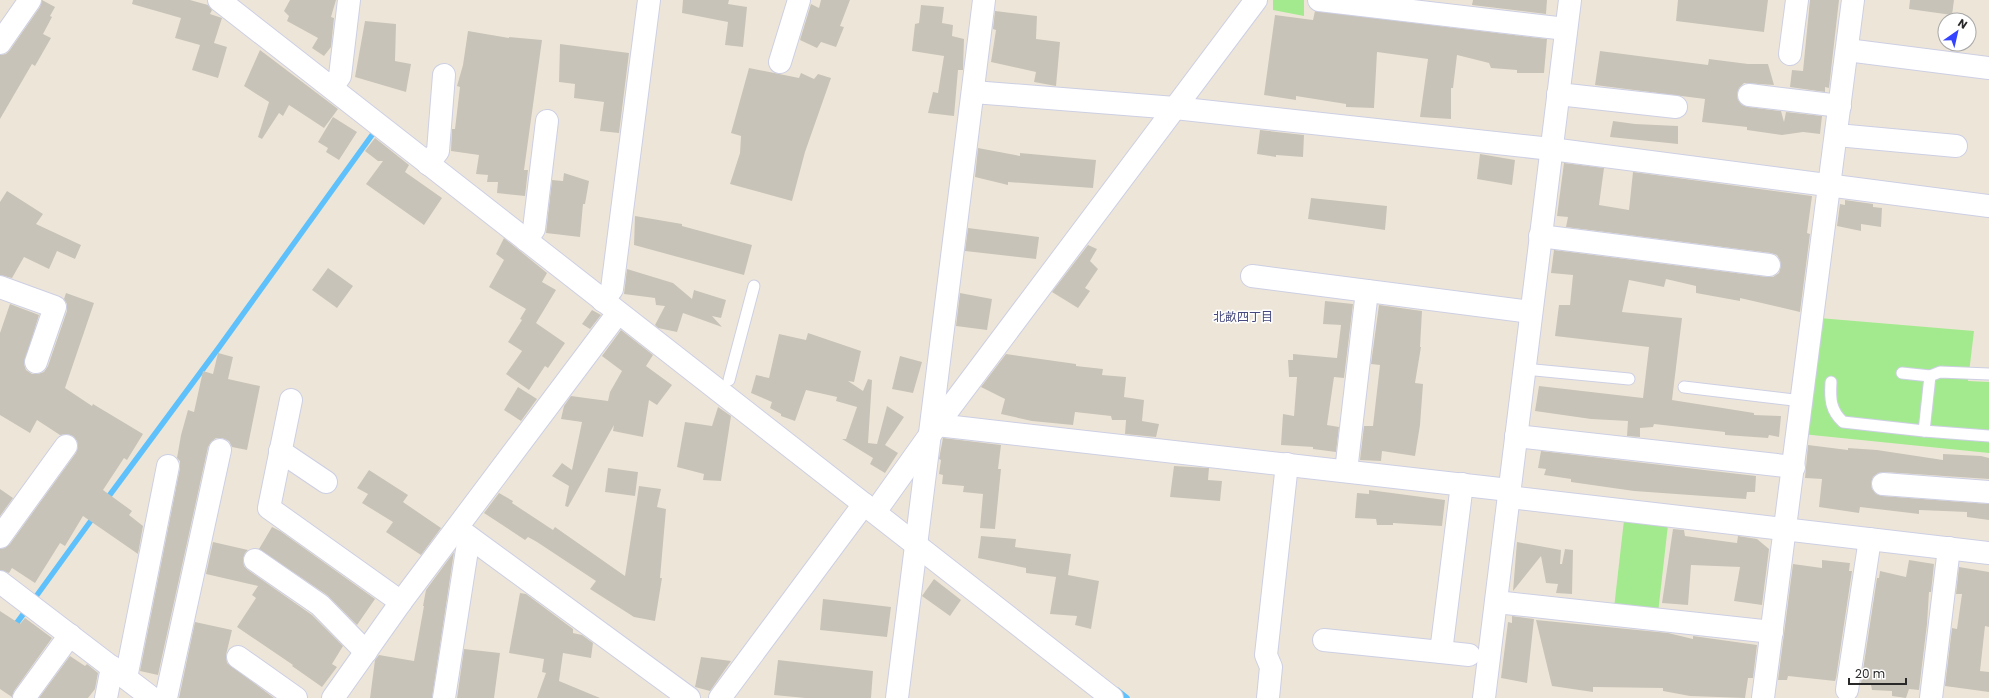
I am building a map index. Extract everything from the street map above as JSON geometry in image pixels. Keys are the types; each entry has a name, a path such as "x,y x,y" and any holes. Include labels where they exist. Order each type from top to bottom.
{"street":[{"path":"0,43 30,0"},
{"path":"219,0 336,82 374,122 433,157 610,300 724,386 916,545 1112,698"},
{"path":"336,82 349,0"},
{"path":"333,698 401,602 463,532 610,300 649,0"},
{"path":"780,62 799,0"},
{"path":"897,698 916,545 934,431 984,0"},
{"path":"720,698 870,508 934,431 1170,108 1256,0"},
{"path":"1319,0 1566,29"},
{"path":"1488,698 1496,602 1550,149 1570,0"},
{"path":"1790,54 1797,0"},
{"path":"1764,698 1853,0"},
{"path":"1847,50 1989,68"},
{"path":"433,157 444,75"},
{"path":"973,92 1170,108 1550,149 1989,206"},
{"path":"1558,94 1676,107"},
{"path":"1749,95 1840,106"},
{"path":"530,234 547,121"},
{"path":"1836,135 1956,146"},
{"path":"1540,236 1769,265"},
{"path":"1252,276 1531,312"},
{"path":"0,287 55,307 36,362"},
{"path":"1346,471 1367,291"},
{"path":"290,400 269,508 401,602"},
{"path":"934,431 1287,464 1462,484 1509,493 1786,529 1989,553"},
{"path":"1516,436 1794,467"},
{"path":"0,537 66,446"},
{"path":"166,698 220,450"},
{"path":"280,451 326,482"},
{"path":"1268,698 1272,667 1266,655 1287,464"},
{"path":"106,698 119,673 168,466"},
{"path":"1440,652 1462,484"},
{"path":"1883,484 1989,492"},
{"path":"444,698 463,532"},
{"path":"463,532 689,698"},
{"path":"1847,690 1870,539"},
{"path":"1931,698 1948,548"},
{"path":"255,560 320,605 366,652"},
{"path":"0,582 152,698"},
{"path":"1496,602 1772,632"},
{"path":"24,698 70,635"},
{"path":"1324,640 1469,655"},
{"path":"238,657 296,698"}],"lane":[{"path":"724,386 754,286"},
{"path":"1524,369 1629,379"},
{"path":"1902,373 1930,376 1940,372 1989,374"},
{"path":"1924,431 1930,376"},
{"path":"1831,382 1830,399 1836,415 1843,422 1924,431 1989,436"},
{"path":"1684,387 1802,401"}],"green space":[{"path":"1273,0 1304,0 1304,16 1273,10"},
{"path":"1819,318 1974,331 1968,381 1989,382 1989,453 1802,434"},
{"path":"1624,520 1668,525 1658,613 1614,608"}],"building":[{"path":"42,0 55,7 50,16 52,17 43,34 51,38 35,66 32,64 0,119 0,55 6,54 10,50 40,7"},
{"path":"133,0 190,0 208,5 212,10 210,14 222,18 214,43 227,47 218,78 192,70 200,45 175,38 181,18 132,4"},
{"path":"290,0 336,0 331,17 334,18 331,47 324,56 312,48 318,38 287,21 289,16 284,11"},
{"path":"683,0 729,0 728,4 747,7 743,47 725,45 728,22 682,13"},
{"path":"821,0 850,0 840,26 844,27 836,47 821,42 817,48 800,40 811,4 819,8"},
{"path":"1473,0 1547,0 1546,14 1472,5"},
{"path":"1678,0 1768,0 1764,32 1676,21"},
{"path":"1810,0 1839,0 1829,88 1825,87 1825,92 1790,87 1792,70 1803,71"},
{"path":"1910,0 1954,0 1952,12 1937,13 1909,9"},
{"path":"921,5 944,7 942,23 953,25 952,36 964,39 963,70 958,70 954,116 928,113 933,92 938,93 944,56 912,51 915,24 919,23"},
{"path":"995,11 1037,16 1036,39 1060,42 1056,86 1034,82 1036,72 991,62 996,30 993,29"},
{"path":"1315,11 1547,39 1544,73 1517,73 1517,70 1491,68 1489,63 1457,55 1453,88 1451,88 1451,119 1420,117 1428,59 1377,52 1374,108 1346,107 1346,104 1296,96 1296,100 1264,95 1275,15 1313,20"},
{"path":"365,21 396,24 395,61 411,64 406,92 355,77"},
{"path":"468,31 509,38 542,40 524,170 528,170 525,196 497,193 498,182 487,182 488,175 476,174 479,155 451,151 452,129 455,129 460,87 457,86 463,65"},
{"path":"560,44 629,53 619,133 600,131 604,102 574,98 575,84 559,82"},
{"path":"260,50 338,109 324,128 289,105 283,116 279,113 262,139 258,137 269,102 244,86"},
{"path":"1600,51 1708,65 1709,59 1748,64 1768,64 1774,85 1744,83 1739,88 1737,94 1738,100 1742,105 1748,107 1781,111 1784,122 1786,112 1822,116 1820,134 1803,132 1782,135 1747,130 1747,127 1702,122 1705,99 1595,85"},
{"path":"749,68 799,78 801,73 814,79 818,74 831,78 805,152 792,201 730,184 740,153 741,136 731,133"},
{"path":"333,117 357,132 339,160 326,152 328,148 318,142"},
{"path":"1613,121 1635,124 1678,126 1678,144 1610,137"},
{"path":"1260,130 1304,135 1303,157 1276,155 1276,157 1257,154"},
{"path":"375,138 409,165 405,172 442,198 424,225 366,184 383,161 378,161 365,151"},
{"path":"978,148 1020,156 1020,153 1096,160 1093,188 1008,182 1008,185 975,177"},
{"path":"1480,154 1515,160 1512,185 1477,179"},
{"path":"1564,163 1604,168 1599,205 1629,210 1633,172 1812,196 1807,233 1810,234 1800,312 1740,298 1740,301 1696,293 1696,286 1666,279 1664,287 1629,280 1622,312 1682,318 1672,400 1754,413 1754,415 1781,416 1779,437 1769,435 1768,438 1725,435 1725,432 1654,424 1653,427 1640,428 1640,437 1627,436 1628,421 1591,419 1535,411 1539,386 1643,398 1649,347 1555,336 1559,305 1570,305 1573,275 1551,273 1554,250 1767,277 1773,277 1779,273 1781,266 1777,255 1771,253 1566,227 1568,217 1557,216"},
{"path":"564,173 589,181 585,204 583,204 580,237 546,233 552,180 563,181"},
{"path":"7,191 43,214 36,224 81,245 75,259 57,251 49,269 24,257 12,278 0,275 0,202"},
{"path":"1311,198 1387,206 1385,230 1308,219"},
{"path":"1845,200 1873,204 1873,207 1882,208 1881,227 1861,224 1861,231 1837,226 1840,204 1845,205"},
{"path":"635,216 682,224 682,226 752,245 744,275 634,245"},
{"path":"968,228 1039,237 1036,259 965,251"},
{"path":"504,238 547,273 542,282 556,290 536,323 565,343 548,368 545,366 529,390 506,374 522,351 508,342 522,320 520,319 526,309 489,287 504,260 496,254"},
{"path":"1088,245 1097,249 1090,261 1098,269 1085,288 1090,291 1078,308 1052,292"},
{"path":"328,268 353,286 337,308 312,290"},
{"path":"627,269 673,283 692,299 694,290 726,300 721,318 712,316 722,327 683,313 677,332 658,328 655,325 665,306 656,305 655,298 624,294"},
{"path":"66,293 94,303 65,388 92,406 93,404 143,434 127,460 124,458 103,490 132,511 129,515 143,526 138,554 83,516 65,546 60,543 35,583 12,568 9,573 0,570 0,549 5,548 10,544 76,453 78,447 77,441 73,436 67,434 60,435 37,420 30,433 0,415 0,333 10,304 39,315 24,364 26,370 32,374 44,372 48,366 67,311 67,304 64,299"},
{"path":"960,293 992,299 987,330 956,326"},
{"path":"1325,301 1353,304 1344,378 1334,377 1327,425 1339,427 1336,452 1313,449 1313,447 1281,445 1283,414 1294,416 1297,377 1289,377 1288,360 1293,360 1293,354 1337,358 1341,325 1323,324"},
{"path":"1379,305 1422,311 1421,347 1415,383 1423,384 1420,425 1415,456 1382,451 1381,461 1360,460 1364,426 1373,426 1380,365 1371,364"},
{"path":"592,310 601,315 590,329 582,324"},
{"path":"621,330 653,355 646,366 672,385 657,405 649,400 643,437 613,431 614,425 568,507 565,506 569,486 552,476 562,463 572,470 582,422 561,419 564,406 571,396 608,401 610,392 622,371 602,356"},
{"path":"808,333 861,351 854,382 848,381 863,391 868,379 872,380 868,443 877,444 887,406 904,417 885,445 898,453 885,473 870,464 873,458 842,439 846,439 857,407 836,401 837,397 806,390 795,421 781,416 781,414 770,408 772,402 751,393 756,375 769,378 779,334 806,340"},
{"path":"218,353 233,357 228,379 260,386 247,450 232,447 229,441 222,438 216,438 208,447 158,675 140,671 180,468 180,461 177,458 181,435 188,410 194,412 203,371 213,374"},
{"path":"1006,354 1103,369 1102,375 1126,377 1124,397 1144,400 1142,421 1159,424 1156,437 1125,434 1126,420 1112,420 1111,416 1075,412 1073,425 1032,421 1001,414 1005,399 981,387"},
{"path":"900,356 922,362 913,393 892,389"},
{"path":"518,387 537,399 521,421 504,410"},
{"path":"718,407 731,416 721,481 703,480 704,474 677,467 685,422 712,426"},
{"path":"943,438 1001,445 998,469 1001,469 995,529 980,528 983,494 963,492 964,486 942,484 943,475 939,474 941,460 939,459"},
{"path":"1808,445 1848,450 1848,448 1877,450 1943,460 1943,454 1981,456 1989,458 1989,479 1884,472 1878,473 1873,477 1871,483 1872,489 1876,494 1882,496 1989,504 1989,520 1967,517 1967,512 1919,510 1919,514 1860,507 1859,513 1819,507 1822,479 1805,478"},
{"path":"1541,451 1756,476 1755,492 1747,492 1746,499 1634,491 1571,482 1571,479 1544,475 1546,469 1538,468"},
{"path":"1174,466 1209,468 1208,480 1222,481 1220,501 1170,497"},
{"path":"608,468 638,472 635,496 605,492"},
{"path":"369,470 408,495 403,502 441,528 421,555 386,532 393,522 362,503 368,494 357,488"},
{"path":"639,486 661,489 657,507 666,509 660,578 662,578 655,621 634,617 590,589 596,581 537,542 528,537 525,540 484,513 499,493 513,501 512,503 553,530 555,527 625,576"},
{"path":"0,489 13,498 0,516"},
{"path":"1369,490 1445,500 1442,526 1393,523 1393,525 1377,525 1376,519 1355,518 1357,493 1369,494"},
{"path":"272,527 280,531 375,599 357,625 327,595 259,549"},
{"path":"1673,529 1684,530 1685,536 1737,543 1738,536 1757,539 1769,549 1762,605 1734,601 1740,567 1691,565 1688,605 1662,603"},
{"path":"981,536 1016,539 1015,547 1071,554 1068,575 1099,581 1091,629 1075,625 1077,616 1050,614 1056,577 1026,573 1026,568 978,558"},
{"path":"213,542 248,550 243,559 244,566 312,615 343,646 332,664 337,667 322,687 292,666 293,665 237,627 256,598 252,595 258,586 206,574"},
{"path":"1517,542 1561,550 1560,564 1562,564 1565,549 1573,550 1572,594 1556,593 1558,584 1546,583 1541,556 1513,591"},
{"path":"454,552 432,698 370,698 375,660 379,655 414,661 426,590"},
{"path":"1822,560 1850,563 1849,571 1852,571 1835,681 1788,676 1787,680 1778,680 1793,564 1822,568"},
{"path":"1909,560 1934,564 1931,592 1929,592 1927,624 1919,690 1909,689 1906,698 1892,696 1892,691 1872,690 1871,685 1861,683 1877,578 1879,578 1880,571 1906,577"},
{"path":"1959,567 1989,572 1989,627 1985,626 1980,671 1989,672 1989,692 1945,686 1952,628 1957,629 1962,594 1956,594"},
{"path":"934,579 961,600 950,616 922,596"},
{"path":"520,593 526,594 573,629 573,633 582,635 593,643 591,658 563,653 559,681 600,698 537,698 546,673 542,672 544,659 509,653"},
{"path":"823,599 891,607 887,637 820,630"},
{"path":"0,611 20,624 25,618 52,638 14,691 12,697 0,689"},
{"path":"1512,616 1534,619 1527,683 1501,678 1508,622 1512,623"},
{"path":"1536,620 1668,633 1693,639 1693,636 1757,645 1753,678 1748,678 1745,698 1690,696 1663,691 1663,688 1593,687 1593,692 1552,686"},
{"path":"195,622 232,630 226,655 227,663 274,698 179,698"},
{"path":"464,649 500,653 494,698 457,698"},
{"path":"70,656 85,666 87,664 98,673 95,689 88,698 39,698"},
{"path":"701,657 731,661 710,691 695,687"},
{"path":"778,660 873,671 871,698 805,698 774,695"}],"waterway":[{"path":"106,500 220,346 372,135"},
{"path":"32,602 95,515"},
{"path":"13,628 27,609"},
{"path":"1117,690 1127,698"}],"district":[{"name":"北畝四丁目","path":"1243,317"}]}
